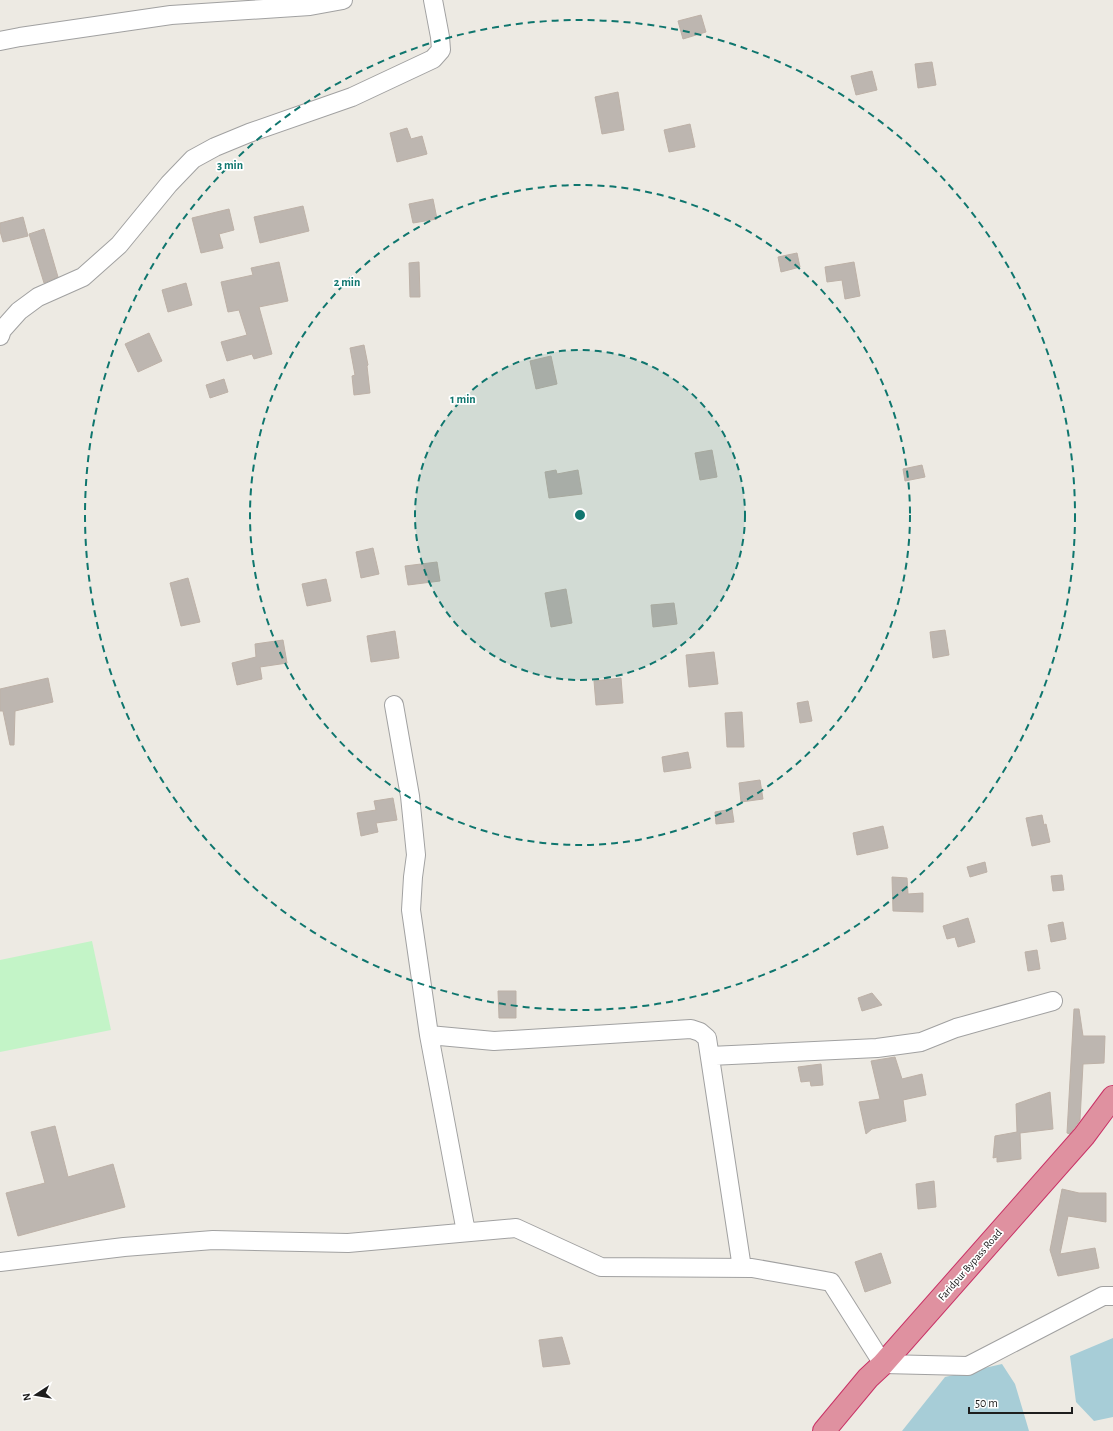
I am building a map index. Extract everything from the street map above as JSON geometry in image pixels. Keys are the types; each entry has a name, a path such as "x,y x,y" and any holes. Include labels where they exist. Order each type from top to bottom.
{"highway":[{"name":"Faridpur Bypass Road","path":"824,1431 868,1378 883,1364 1084,1136 1113,1097"}],"street":[{"path":"0,41 171,15 310,6 343,0"},
{"path":"0,336 2,330 19,311 38,297 83,277 119,245 169,184 193,159 215,147 249,133 352,97 434,59 441,50 433,0"},
{"path":"394,705 411,804 416,855 412,877 411,910 429,1035 466,1232"},
{"path":"710,1056 877,1048 921,1042 956,1028 1053,1001"},
{"path":"429,1035 494,1041 691,1029 700,1032 707,1038 742,1268"},
{"path":"0,1262 124,1247 213,1240 348,1243 516,1228 601,1268 752,1268 831,1282 883,1364 968,1366 1103,1296 1113,1296"}],"green space":[{"path":"92,941 111,1030 0,1052 0,960"}],"water":[{"path":"1113,1338 1113,1417 1094,1421 1076,1402 1070,1356"},
{"path":"1002,1364 1015,1384 1029,1431 902,1431 945,1377"}],"building":[{"path":"701,15 706,32 683,39 678,21"},
{"path":"932,62 936,85 918,88 915,64"},
{"path":"872,71 877,90 856,95 851,76"},
{"path":"618,92 624,130 602,134 595,97"},
{"path":"690,124 695,147 669,152 664,130"},
{"path":"407,128 411,139 422,136 427,154 397,162 390,133"},
{"path":"433,199 437,219 413,223 409,204"},
{"path":"303,206 309,231 260,243 254,217"},
{"path":"229,209 234,230 219,234 223,248 201,253 192,218"},
{"path":"23,217 28,236 3,242 0,231 0,223"},
{"path":"44,229 58,277 44,283 29,234"},
{"path":"797,253 800,267 781,272 778,257"},
{"path":"279,262 288,301 259,307 272,354 254,359 252,354 227,361 221,342 247,335 239,310 228,312 221,282 253,275 251,268"},
{"path":"419,262 420,297 410,297 409,263"},
{"path":"854,262 860,296 845,299 842,280 827,282 825,267"},
{"path":"186,283 192,305 168,312 162,290"},
{"path":"149,333 162,361 138,372 125,344"},
{"path":"364,345 368,365 370,393 354,395 352,376 355,375 350,348"},
{"path":"551,356 557,384 536,389 530,361"},
{"path":"224,379 228,392 210,398 206,385"},
{"path":"712,450 717,477 700,480 695,453"},
{"path":"922,465 925,477 905,481 903,469"},
{"path":"556,470 557,474 578,470 582,494 549,498 545,472"},
{"path":"373,548 379,574 361,578 356,552"},
{"path":"437,562 440,581 408,585 405,566"},
{"path":"188,578 200,622 181,626 170,583"},
{"path":"326,579 331,601 307,606 302,584"},
{"path":"566,589 572,623 551,627 545,593"},
{"path":"674,603 677,624 653,627 651,605"},
{"path":"945,630 949,655 933,658 930,632"},
{"path":"395,631 399,658 371,662 367,636"},
{"path":"283,640 287,663 260,667 262,679 237,685 232,663 256,657 255,644"},
{"path":"714,652 718,684 689,687 686,655"},
{"path":"48,678 53,702 15,711 14,745 10,745 3,711 0,711 0,689"},
{"path":"621,678 623,703 596,705 594,681"},
{"path":"808,701 812,721 800,723 797,703"},
{"path":"742,712 744,747 727,747 725,713"},
{"path":"688,752 691,768 664,772 662,757"},
{"path":"760,780 763,799 741,802 739,783"},
{"path":"393,798 397,820 376,823 378,832 361,836 357,813 376,810 374,801"},
{"path":"732,809 734,822 716,824 715,812"},
{"path":"1042,815 1044,825 1046,824 1050,842 1032,846 1026,818"},
{"path":"883,826 888,848 857,855 853,833"},
{"path":"985,862 987,872 970,877 967,867"},
{"path":"1062,875 1064,890 1053,891 1051,876"},
{"path":"892,877 907,878 908,894 923,893 923,912 893,911"},
{"path":"968,918 975,942 958,947 955,937 947,939 943,926"},
{"path":"1063,922 1066,939 1051,942 1048,925"},
{"path":"1037,950 1040,969 1028,971 1025,952"},
{"path":"498,991 516,991 516,1018 499,1018"},
{"path":"872,993 882,1005 862,1011 858,998"},
{"path":"1074,1009 1079,1009 1083,1036 1105,1036 1104,1063 1083,1064 1080,1120 1070,1134 1067,1133"},
{"path":"895,1057 902,1079 922,1074 926,1095 903,1100 906,1121 872,1129 866,1134 859,1102 880,1099 871,1061"},
{"path":"821,1064 823,1085 811,1086 810,1081 801,1082 798,1067"},
{"path":"1050,1092 1053,1129 1020,1133 1021,1159 997,1162 997,1157 993,1158 995,1136 1017,1132 1016,1104"},
{"path":"55,1126 68,1177 113,1164 125,1207 18,1236 6,1193 45,1183 31,1132"},
{"path":"934,1181 936,1207 918,1209 916,1184"},
{"path":"1062,1189 1079,1193 1106,1193 1106,1222 1068,1216 1060,1254 1095,1248 1099,1268 1058,1276 1050,1250"},
{"path":"881,1253 891,1283 865,1292 855,1262"},
{"path":"562,1337 570,1364 543,1367 539,1340"}]}
